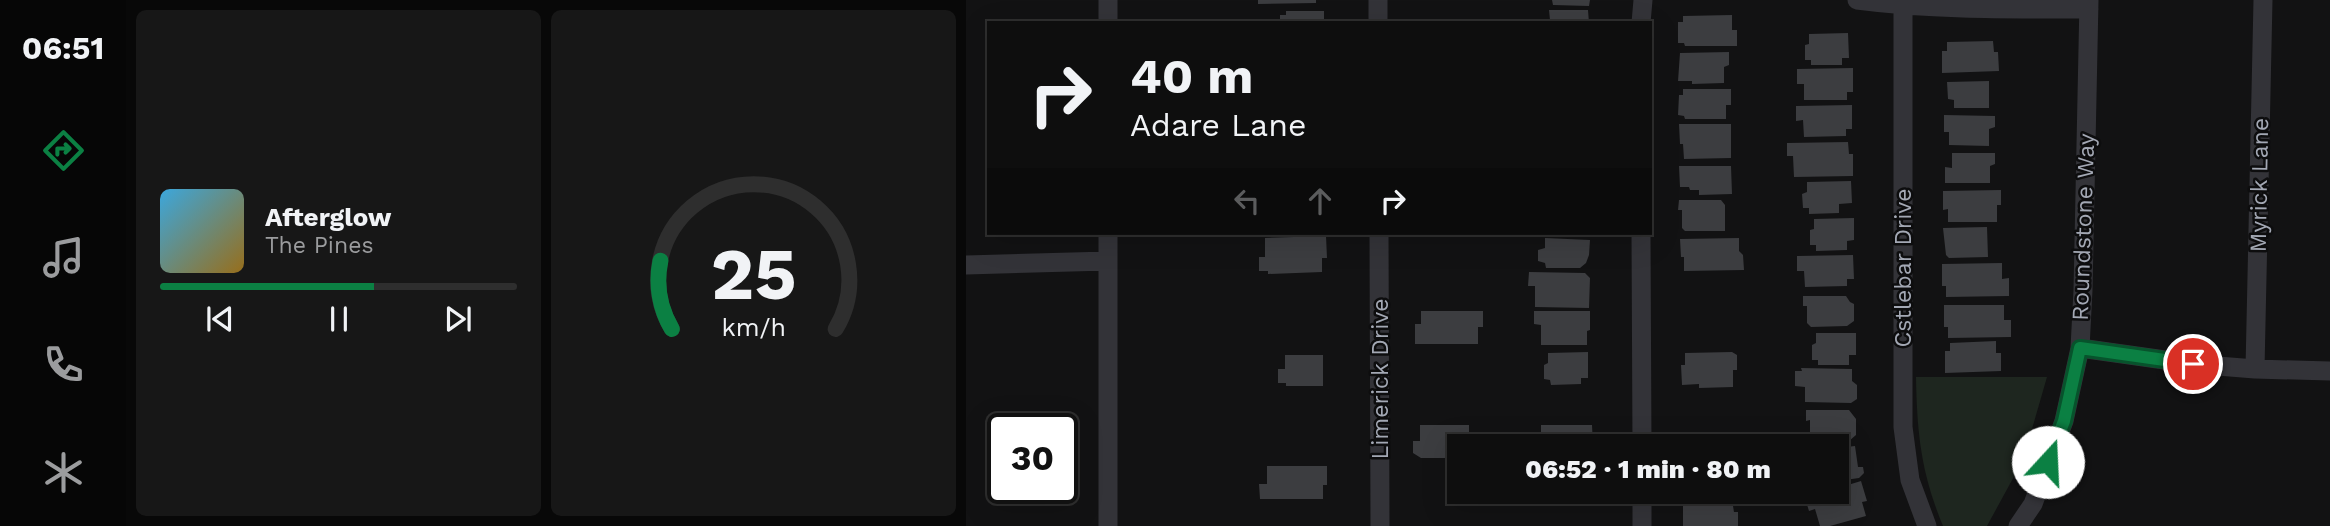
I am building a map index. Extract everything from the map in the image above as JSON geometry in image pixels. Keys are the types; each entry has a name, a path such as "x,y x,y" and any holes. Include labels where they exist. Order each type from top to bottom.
{"street":[{"path":"1108,0 1108,21"},
{"path":"1378,0 1378,21"},
{"path":"1641,21 1643,0"},
{"path":"1857,0 1903,6 1990,9 2089,5"},
{"name":"Myrick Lane","path":"2255,369 2263,0"},
{"name":"Roundstone Way","path":"2018,526 2033,504 2064,421 2080,348 2089,5"},
{"name":"Cstlebar Drive","path":"1903,6 1903,428 1910,480 1927,526"},
{"path":"1108,235 1108,526"},
{"name":"Limerick Drive","path":"1379,235 1380,526"},
{"path":"1641,235 1642,434"},
{"path":"966,265 1108,261"},
{"path":"2080,348 2193,364 2330,371"},
{"path":"1642,504 1642,526"}],"shaded area":[{"path":"1916,377 2047,377 2023,460 1987,526 1943,526 1925,471"}],"building":[{"path":"1258,0 1316,0 1316,3 1258,4"},
{"path":"1552,0 1590,0 1589,6 1553,5"},
{"path":"1549,10 1588,10 1589,21 1548,21"},
{"path":"1286,11 1324,11 1324,21 1280,21 1280,15 1286,15"},
{"path":"1732,15 1732,30 1737,30 1737,46 1685,46 1684,43 1678,43 1678,22 1683,22 1683,16"},
{"path":"1848,33 1849,58 1842,58 1842,65 1811,65 1811,60 1805,60 1805,45 1809,44 1809,34"},
{"path":"1993,41 1994,52 1998,52 1999,71 1942,73 1942,51 1947,51 1947,42"},
{"path":"1729,52 1729,65 1724,67 1724,83 1692,84 1692,81 1678,81 1680,53"},
{"path":"1853,68 1853,92 1847,92 1847,100 1804,100 1804,84 1797,84 1797,69"},
{"path":"1989,81 1989,108 1954,108 1954,100 1948,99 1947,82"},
{"path":"1683,89 1731,89 1731,105 1726,105 1726,119 1685,119 1684,116 1678,115 1679,95 1683,95"},
{"path":"1852,105 1852,129 1846,129 1846,136 1804,137 1803,120 1796,121 1796,106"},
{"path":"1944,115 1995,116 1995,127 1989,129 1989,146 1949,145 1949,132 1944,132"},
{"path":"1679,124 1731,124 1731,158 1684,159"},
{"path":"1848,142 1849,154 1853,154 1853,176 1794,177 1793,156 1787,156 1787,143"},
{"path":"1952,153 1995,153 1995,164 1990,166 1990,183 1945,183 1945,167 1952,168"},
{"path":"1679,166 1731,166 1732,194 1699,195 1699,190 1680,187"},
{"path":"1851,181 1852,203 1839,204 1839,213 1809,214 1809,208 1803,208 1802,194 1807,192 1807,182"},
{"path":"2001,190 2001,205 1997,205 1997,222 1948,222 1948,209 1943,210 1943,191"},
{"path":"1679,200 1721,200 1725,205 1725,231 1685,231 1682,228 1682,210 1678,210"},
{"path":"1854,218 1854,240 1847,241 1847,250 1816,251 1816,245 1810,245 1810,230 1814,229 1814,219"},
{"path":"1987,227 1988,257 1949,258 1946,255 1943,228"},
{"path":"1326,236 1327,258 1322,258 1322,272 1268,274 1268,271 1259,271 1259,257 1265,257 1265,238"},
{"path":"1545,238 1590,240 1586,263 1580,268 1546,268 1545,263 1538,261 1538,250 1545,248"},
{"path":"1739,238 1744,270 1684,271 1680,239"},
{"path":"1853,255 1854,279 1847,279 1847,286 1805,287 1804,271 1797,271 1797,256"},
{"path":"2002,263 2002,279 2009,278 2009,296 1946,297 1946,286 1942,286 1942,264"},
{"path":"1529,272 1585,273 1590,278 1589,308 1535,307 1535,286 1528,286"},
{"path":"1803,296 1846,296 1854,304 1854,321 1847,326 1811,327 1807,323 1807,306 1803,306"},
{"path":"1944,305 2004,305 2004,320 2011,320 2011,337 1948,338 1948,327 1944,327"},
{"path":"1421,311 1483,311 1483,327 1478,327 1478,344 1415,344 1415,324 1421,324"},
{"path":"1534,311 1590,311 1587,345 1541,345 1541,325 1534,324"},
{"path":"1816,333 1856,333 1856,355 1849,355 1849,365 1818,365 1818,360 1812,360 1812,345 1816,343"},
{"path":"1996,341 1996,353 2001,353 2001,371 1945,373 1945,351 1950,351 1950,343"},
{"path":"1588,352 1588,378 1581,378 1581,384 1551,385 1550,380 1544,379 1544,365 1548,363 1548,353"},
{"path":"1732,352 1737,355 1737,370 1733,370 1733,387 1699,388 1699,384 1682,385 1681,365 1685,365 1685,353"},
{"path":"1285,355 1323,355 1323,386 1286,386 1286,383 1278,383 1278,369 1285,369"},
{"path":"1801,368 1852,369 1852,381 1857,385 1857,399 1851,403 1805,402 1805,387 1795,386 1795,371 1802,371"},
{"path":"1806,410 1849,410 1856,419 1856,435 1849,441 1849,434 1810,434 1810,420 1806,421"},
{"path":"1420,425 1469,425 1469,434 1447,434 1447,458 1421,458 1413,453 1413,441 1420,441"},
{"path":"1541,425 1592,425 1592,434 1541,434"},
{"path":"1855,446 1858,467 1863,467 1864,473 1859,478 1849,479 1849,447"},
{"path":"1267,466 1327,466 1327,485 1323,485 1323,499 1260,499 1259,484 1267,484"},
{"path":"1861,481 1867,501 1862,502 1866,516 1830,526 1820,526 1815,509 1809,511 1807,504 1849,504 1849,485"},
{"path":"1683,506 1733,506 1734,512 1738,512 1738,526 1683,526"}],"route":[{"path":"2048,462 2064,421 2080,348 2193,364"}]}
